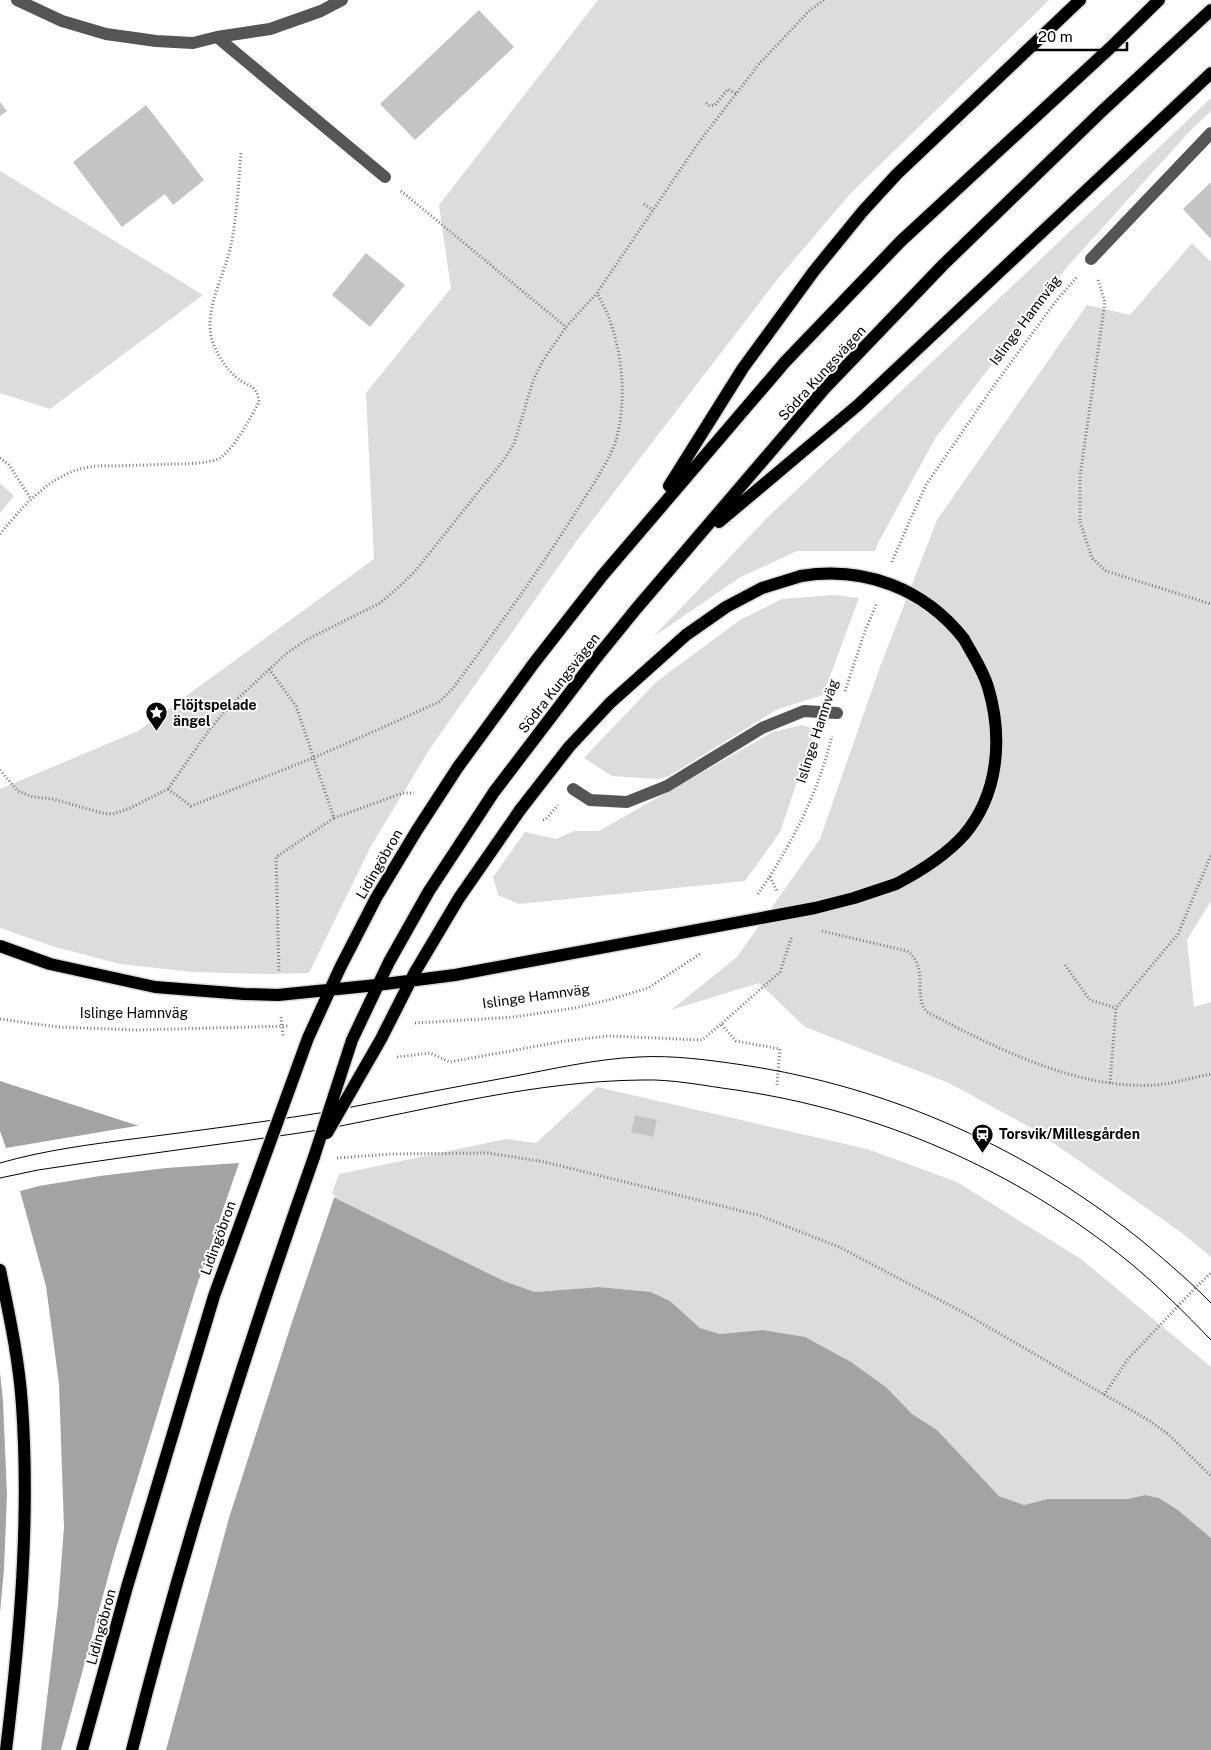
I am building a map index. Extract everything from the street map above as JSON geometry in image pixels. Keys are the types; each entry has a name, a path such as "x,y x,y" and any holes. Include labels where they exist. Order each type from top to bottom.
{"main road":[{"path":"647,522 743,368 814,271 897,174 1080,0"},
{"path":"647,522 785,362 901,241 1110,48 1159,0"},
{"name":"Södra Kungsvägen","path":"314,1157 352,1040 389,962 429,891 494,792 593,662 826,388 943,265 1101,112 1211,10"},
{"path":"692,544 858,405 1211,73"},
{"name":"Lidingöbron","path":"82,1750 127,1587 214,1296 308,1038 340,968 376,898 458,767 534,663 647,522"},
{"path":"0,946 50,964 155,987 278,995 377,985 465,973 815,908 896,884 924,869 963,835 979,814 990,789 996,736 994,711 987,685 977,661 953,624 933,607 895,586 873,579 844,573 822,572 801,576 762,588 726,607 686,634 610,703 569,747 520,810 459,898 415,972 380,1039 314,1157 277,1262 198,1513 132,1750"},
{"path":"0,1270 13,1334 22,1403 26,1483 24,1568 14,1691 6,1750"}],"street":[{"path":"17,0 62,20 106,34 156,41 193,43 217,37 270,29 321,12 342,0"},
{"path":"217,37 385,177"},
{"path":"1092,259 1211,133"},
{"path":"573,789 590,800 627,802 667,786 762,728 804,711 837,713"}],"path":[{"path":"0,770 18,791 33,797 53,799 102,813 113,814 168,789 207,733 235,700 287,653 308,639 380,602 400,586 416,570 503,461 514,444 533,381 540,367 566,328 597,292 699,142 771,50 810,10 824,0"},
{"path":"706,102 710,106 715,105 728,89 736,94"},
{"path":"0,534 31,499 59,477 90,467 186,464 217,460 226,454 255,409 259,402 258,394 252,386 239,379 229,369 217,352 211,336 209,316 232,241 241,152"},
{"path":"408,196 566,328"},
{"path":"644,204 653,210"},
{"path":"1092,259 1105,302 1080,476 1080,522 1092,558 1106,571 1211,604"},
{"name":"Islinge Hamnväg","path":"897,550 926,485 949,450 1056,301 1092,259"},
{"path":"168,789 191,806 313,758 439,702 453,688 546,559 598,476 616,439 622,396 618,353 611,323 597,292"},
{"path":"0,458 8,465 31,499"},
{"name":"Islinge Hamnväg","path":"757,896 793,838 805,813 865,631 875,608"},
{"path":"269,669 296,706 334,818 276,857 279,968"},
{"path":"1110,1083 1116,1008 1178,934 1211,855"},
{"path":"814,929 907,952 914,956 919,966 922,1007 927,1012 982,1041 1066,1074 1110,1083 1155,1085 1211,1074"},
{"path":"391,1057 430,1053 450,1062 565,1041 608,1036 702,1040 780,972 794,931"},
{"name":"Islinge Hamnväg","path":"406,1023 514,1017 584,1006 648,988 705,951"},
{"path":"1065,965 1090,1000 1116,1008"},
{"name":"Islinge Hamnväg","path":"0,1020 58,1028 136,1030 292,1026"},
{"path":"721,1024 736,1041 780,1048 777,1085"},
{"path":"333,1154 337,1158 391,1154 488,1153 545,1162 758,1215 848,1252 959,1310 1148,1420 1168,1434 1211,1476"},
{"path":"1104,1395 1128,1359 1211,1273"}],"shaded area":[{"path":"598,0 1049,0 850,194 776,281 575,543 431,747 371,846 309,973 192,972 120,964 55,947 0,928 0,789 138,731 374,559 366,393 451,288 439,205"},
{"path":"1211,98 1211,111 1189,132 1066,268 936,437 875,551 797,551 739,578 653,637 768,517"},
{"path":"0,171 203,295 50,409 0,393"},
{"path":"1192,243 1211,262 1211,901 1187,940 1194,1007 1211,1002 1211,1257 1182,1233 1035,1130 949,1083 805,1027 759,983 671,1010 737,957 820,839 880,667 937,520 1087,305 1130,315"},
{"path":"0,483 14,496 0,513"},
{"path":"833,595 859,598 823,695 778,709 669,776 658,779 612,776 584,758 656,682 740,620 782,599"},
{"path":"802,725 815,729 780,832 745,881 519,904 498,895 493,877 525,832 556,839 574,831 599,831 773,732"},
{"path":"0,1081 250,1162 331,1196 504,1281 535,1292 599,1287 651,1292 670,1301 700,1328 720,1334 762,1330 805,1337 851,1362 887,1388 912,1414 937,1430 999,1496 1024,1505 1048,1499 1128,1499 1145,1495 1159,1498 1178,1510 1211,1538 1211,1750 0,1750"},
{"path":"597,1087 867,1149 957,1182 1081,1259 1211,1367 1211,1538 1178,1510 1159,1498 1145,1495 1128,1499 1048,1499 1024,1505 999,1496 937,1430 912,1414 887,1388 762,1330 720,1334 700,1328 670,1301 651,1292 599,1287 535,1292 504,1281 331,1196 339,1174 506,1139 536,1143"}],"pier":[{"path":"142,1125 240,1158 241,1156 250,1159 335,1195 229,1518 166,1750 61,1750 114,1555 195,1291 239,1163 166,1168 100,1176 20,1191 46,1286 59,1384 64,1527 58,1605 41,1750 0,1750 0,1613 7,1495 0,1372 0,1131 6,1148"}],"building":[{"path":"479,10 514,47 415,140 380,104"},
{"path":"0,102 7,111 0,116"},
{"path":"146,105 204,180 173,205 165,194 122,227 73,162"},
{"path":"1211,182 1211,239 1183,209"},
{"path":"366,253 405,285 370,327 332,295"},
{"path":"635,1115 657,1120 653,1137 631,1132"}],"tram line":[{"path":"0,1163 34,1154 69,1148 326,1112 590,1062 651,1057 678,1057 704,1060 798,1075 852,1089 905,1107 957,1128 1007,1152 1056,1180 1102,1211 1147,1245 1188,1280 1211,1303"},
{"path":"0,1178 38,1170 325,1129 483,1097 562,1085 654,1080 689,1083 790,1100 842,1113 894,1129 944,1149 993,1173 1040,1199 1086,1229 1129,1262 1211,1340"}],"place":[{"name":"Flöjtspelade ängel","path":"157,732"},
{"name":"Torsvik/Millesgården","path":"983,1153"}]}
